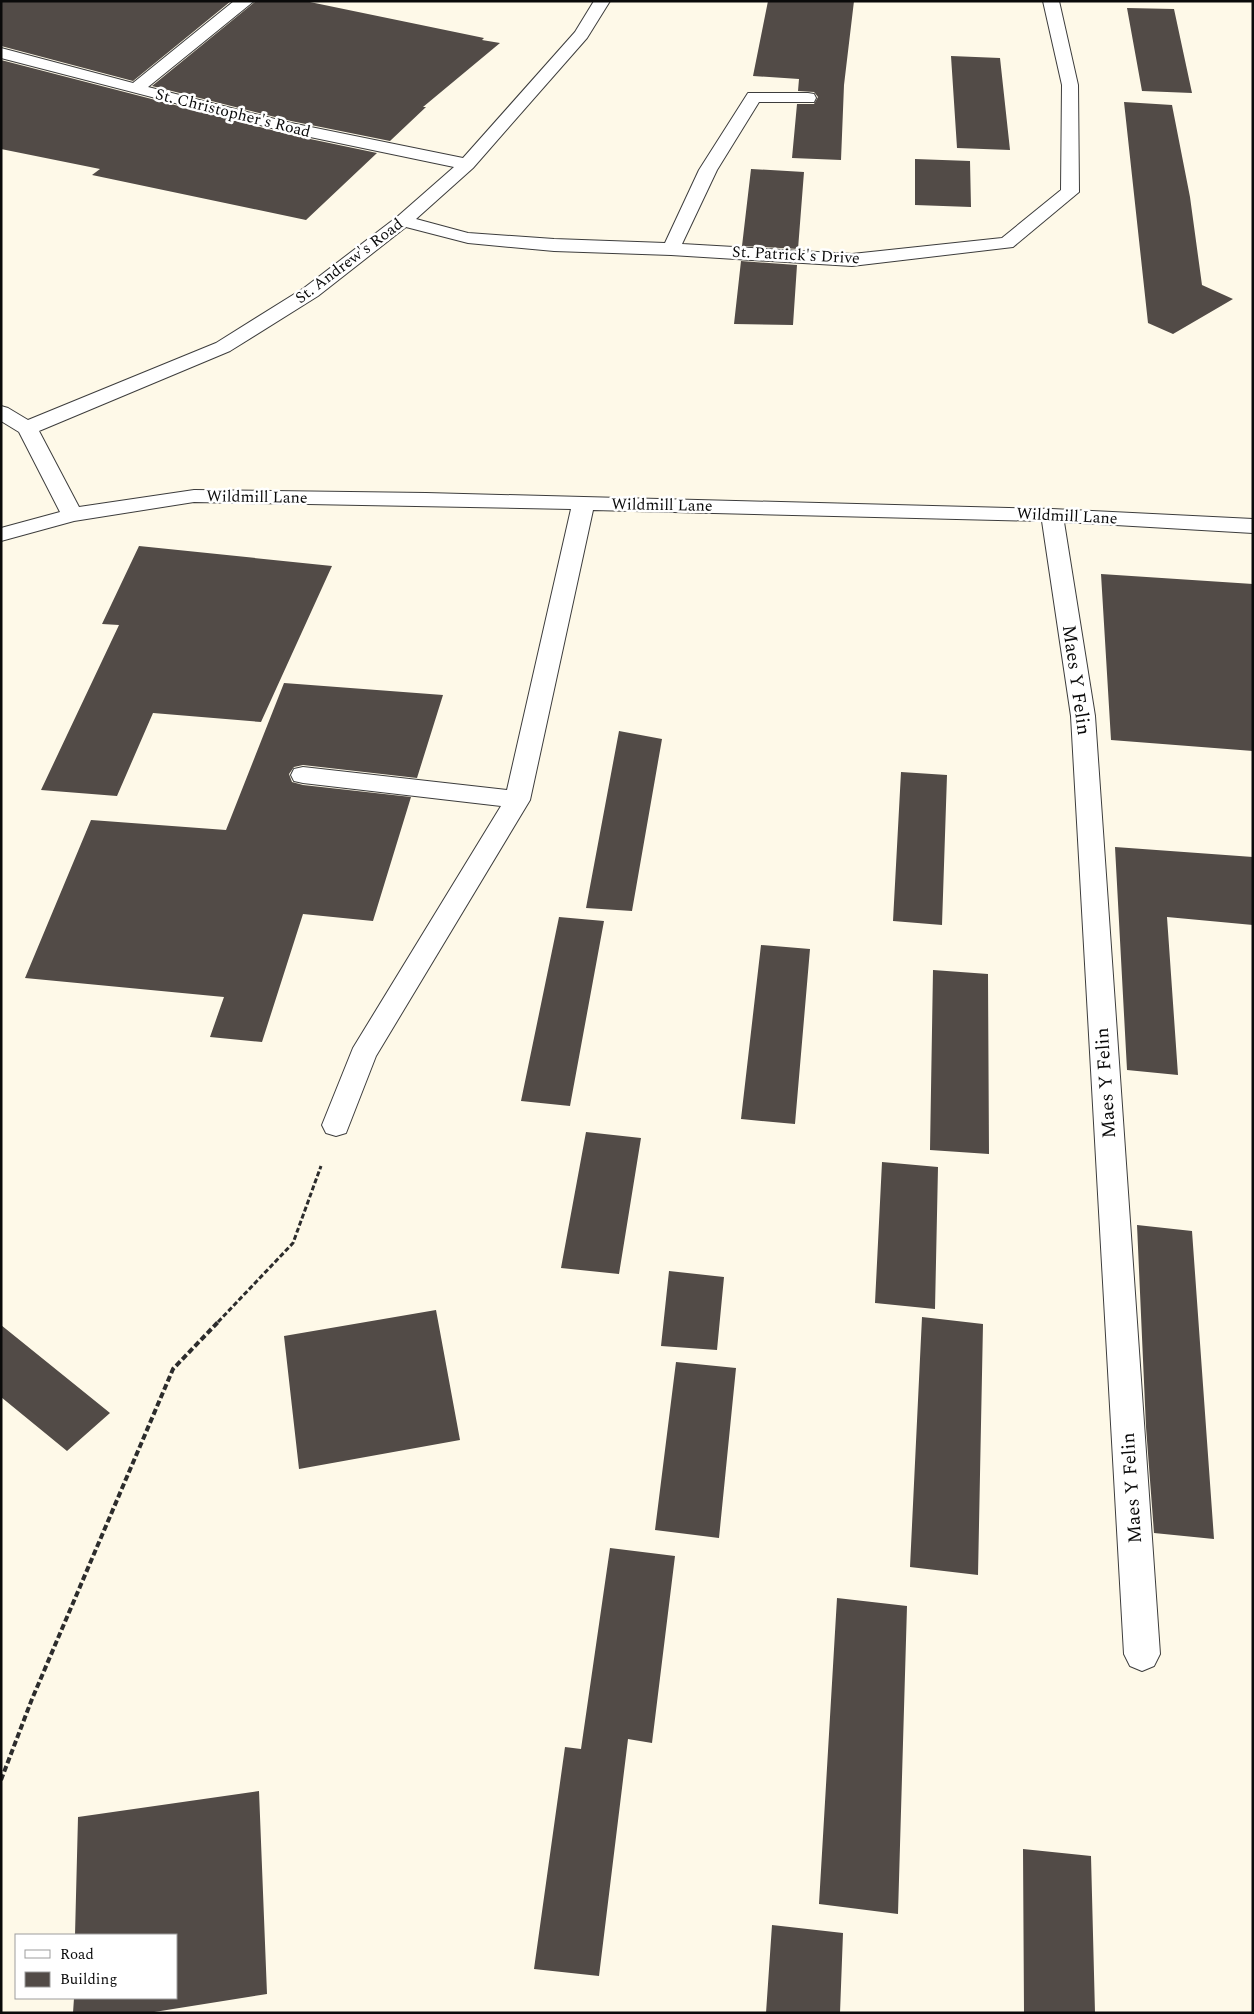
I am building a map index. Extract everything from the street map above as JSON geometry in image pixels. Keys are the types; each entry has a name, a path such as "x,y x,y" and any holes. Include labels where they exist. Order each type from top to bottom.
{"street":[{"path":"136,89 234,8 246,1"},
{"name":"St. Andrew's Road","path":"27,428 223,347 312,292 403,220 467,164 581,35 602,1"},
{"name":"St. Patrick's Drive","path":"403,220 468,238 554,245 671,249 852,260 1006,243 1070,192 1070,85 1051,1"},
{"name":"St. Christopher's Road","path":"1,53 318,134 467,164"},
{"path":"671,249 708,170 754,97 808,98"},
{"path":"1,412 27,428 72,515"},
{"name":"Wildmill Lane","path":"1,535 72,515 194,496 426,498 583,504 1052,515 1253,526"},
{"path":"336,1125 363,1055 517,800 583,504"},
{"name":"Maes Y Felin","path":"1052,515 1083,716 1142,1654"},
{"path":"303,775 517,800"}],"path":[{"path":"1,1780 32,1699 173,1369 293,1243 336,1125"}],"building":[{"path":"1,1 231,1 133,81 1,46"},
{"path":"256,1 305,1 484,38 482,40 500,43 423,107 426,107 390,141 291,121 152,86"},
{"path":"768,1 854,1 844,85 841,160 792,158 797,104 814,104 818,97 814,92 798,91 799,79 753,76"},
{"path":"1127,8 1174,9 1192,93 1142,91"},
{"path":"951,56 1000,58 1010,150 957,148"},
{"path":"1,60 291,135 377,153 306,220 92,175 100,169 1,149"},
{"path":"1124,102 1172,105 1190,197 1202,285 1233,299 1173,334 1148,323"},
{"path":"915,159 970,161 971,207 915,205"},
{"path":"751,169 804,172 798,249 742,246"},
{"path":"741,261 797,265 793,325 734,324"},
{"path":"139,546 332,566 261,722 153,713 117,796 41,790 119,625 102,624"},
{"path":"1101,574 1253,584 1253,751 1111,740"},
{"path":"284,683 443,695 417,778 303,765 294,767 289,774 292,782 303,785 411,797 373,921 303,914 262,1042 210,1037 224,997 25,978 91,820 226,830"},
{"path":"619,731 662,739 632,911 586,908"},
{"path":"901,772 947,775 942,925 893,921"},
{"path":"1115,847 1253,857 1253,925 1167,917 1178,1075 1127,1070"},
{"path":"559,917 604,921 570,1106 521,1101"},
{"path":"761,945 810,949 795,1124 741,1119"},
{"path":"933,970 988,974 989,1154 930,1150"},
{"path":"586,1132 641,1138 619,1274 561,1268"},
{"path":"882,1162 938,1167 935,1309 875,1303"},
{"path":"1137,1225 1192,1231 1214,1539 1154,1533 1146,1427"},
{"path":"669,1271 724,1277 717,1350 661,1346"},
{"path":"436,1310 460,1440 299,1469 284,1336"},
{"path":"922,1317 983,1324 978,1575 910,1567"},
{"path":"1,1325 110,1413 67,1451 1,1397"},
{"path":"676,1362 736,1368 719,1538 655,1530"},
{"path":"610,1548 675,1556 652,1743 628,1739 599,1976 534,1969 565,1747 581,1749"},
{"path":"837,1598 907,1606 898,1914 819,1904"},
{"path":"259,1791 267,1994 148,2013 73,2013 74,1999 178,1999 178,1934 75,1934 78,1817"},
{"path":"1023,1849 1091,1856 1095,2013 1024,2013"},
{"path":"772,1925 843,1933 840,2013 766,2013"}]}
